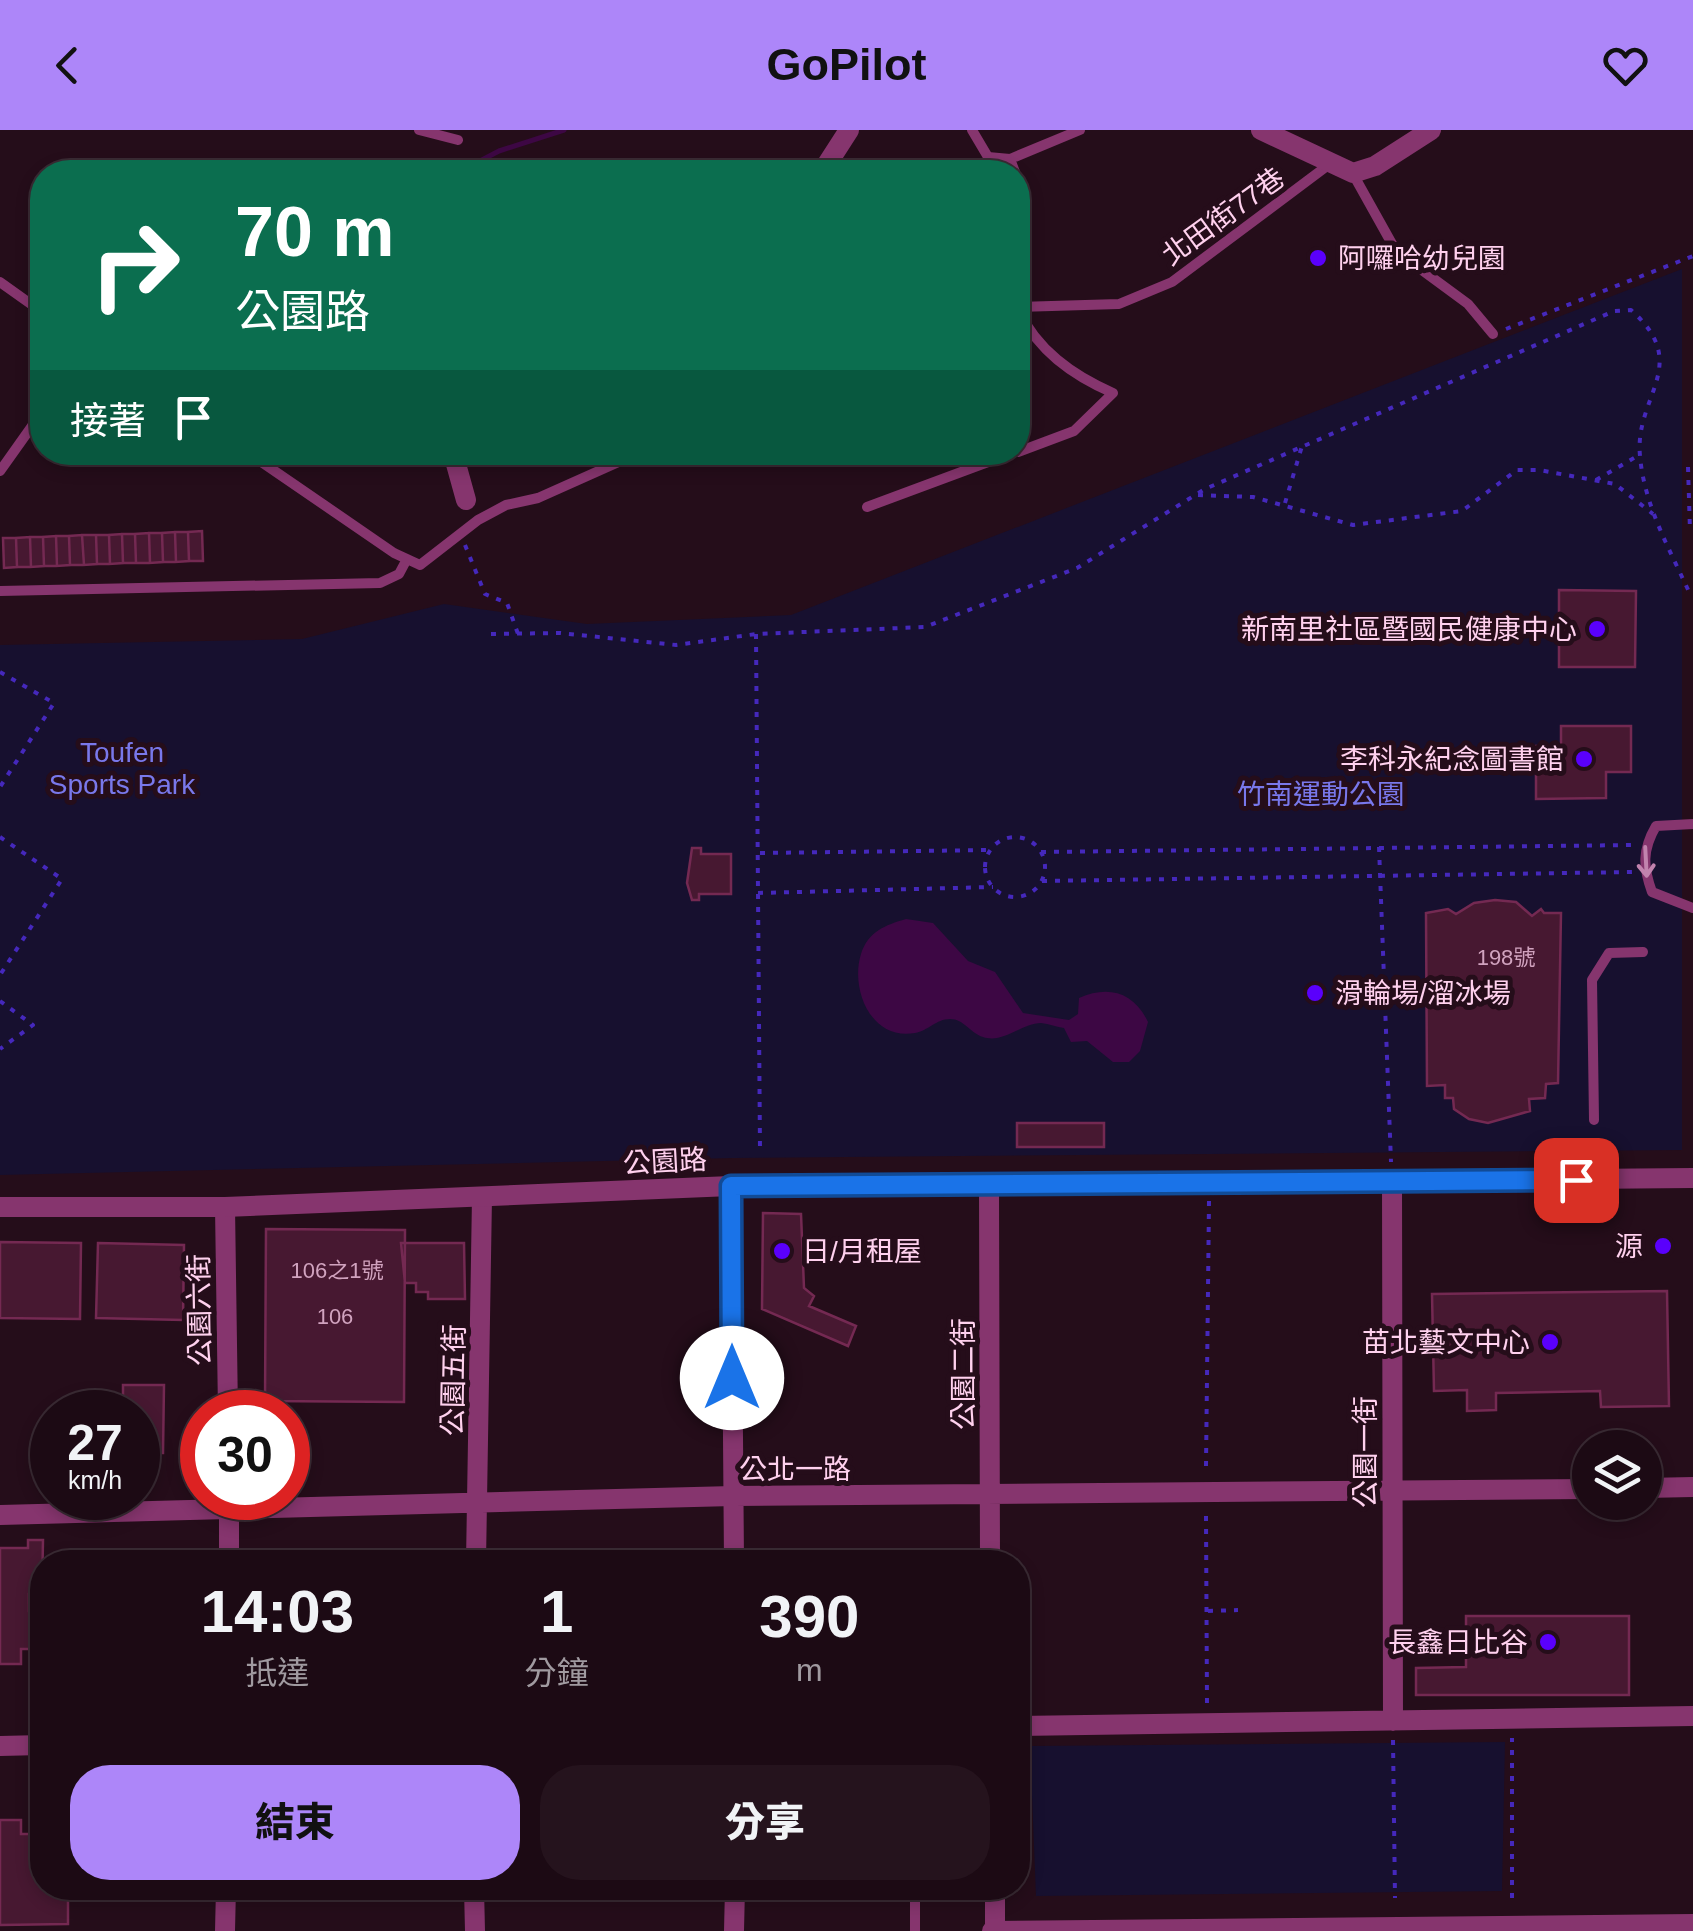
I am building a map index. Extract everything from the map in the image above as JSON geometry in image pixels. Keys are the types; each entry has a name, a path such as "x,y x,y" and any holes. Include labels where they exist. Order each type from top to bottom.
{"street":[{"path":"830,160 849,130"},
{"path":"1261,130 1353,173 1375,166 1431,130"},
{"path":"456,465 466,500"},
{"name":"公園路","path":"0,1208 225,1207 731,1186 1693,1178"},
{"name":"公園一街","path":"1392,1182 1393,1731"},
{"name":"公園二街","path":"989,1185 990,1550"},
{"path":"731,1186 734,1550"},
{"name":"公園五街","path":"477,1550 482,1197"},
{"name":"公園六街","path":"225,1207 228,1390"},
{"path":"1662,1488 1693,1488"},
{"name":"公北一路","path":"310,1504 1572,1489"},
{"name":"公北一路","path":"0,1515 180,1506"},
{"path":"229,1520 229,1550"},
{"path":"1030,1726 1393,1731 1693,1716"},
{"path":"0,1746 30,1745"},
{"path":"225,1931 226,1900"},
{"path":"474,1900 474,1931"},
{"path":"734,1931 735,1900"},
{"path":"994,1900 994,1930 1693,1924"}],"lane":[{"path":"419,130 458,140"},
{"path":"972,130 988,157 1010,159 1080,130"},
{"name":"北田街77巷","path":"1030,308 1119,304 1172,282 1331,163"},
{"path":"1353,173 1396,251 1468,304 1493,334"},
{"path":"0,282 30,303"},
{"path":"1030,331 1072,375 1113,392 1074,431 1030,447"},
{"path":"0,471 30,429"},
{"path":"266,465 406,559 420,564 506,505 538,498 612,465"},
{"path":"867,507 981,465"},
{"path":"0,592 380,583 399,574 406,559"},
{"path":"1693,824 1656,826 1645,845 1644,872 1652,892 1693,908"},
{"path":"1594,1120 1592,980 1610,953 1644,952"},
{"path":"915,1900 916,1931"}],"path":[{"path":"1493,334 1693,256"},
{"path":"491,634 676,645 756,634 925,627 1077,568 1194,495 1304,443 1614,312 1631,310 1648,324 1664,357 1664,377 1642,432 1640,455 1654,515 1690,594"},
{"path":"1286,503 1304,443"},
{"path":"1595,480 1640,455"},
{"path":"1688,467 1690,531"},
{"path":"1194,495 1254,496 1353,526 1462,511 1517,470 1614,484 1654,515"},
{"path":"460,534 485,594 507,603 518,634"},
{"path":"756,634 760,1150"},
{"path":"0,672 54,703 0,787"},
{"path":"0,837 62,879 0,975"},
{"path":"758,852 990,850 1006,838 1016,837 1041,852 1645,845"},
{"path":"1379,848 1392,1182"},
{"path":"990,850 985,870 993,887"},
{"path":"1041,852 1042,881"},
{"path":"758,893 993,887 1019,897 1042,881 1644,872"},
{"path":"0,1001 33,1025 0,1049"},
{"path":"1206,1466 1210,1183"},
{"path":"1206,1516 1206,1704"},
{"path":"1206,1611 1238,1610"},
{"path":"1393,1731 1395,1898"},
{"path":"1512,1736 1512,1898"}],"green space":[{"name":"竹南運動公園","path":"1682,269 1682,1150 733,1158 0,1175 0,645 302,639 444,604 587,624 791,615"},
{"path":"1505,1742 1502,1891 1036,1896 1030,1746"}],"shaded area":[{"path":"906,919 933,923 968,961 995,972 1023,1013 1069,1020 1078,1014 1079,998 1110,992 1128,998 1148,1022 1140,1051 1129,1062 1113,1062 1087,1041 1071,1042 1064,1028 1041,1023 990,1038 950,1019 915,1033 886,1029 867,1010 858,968 864,946 873,935"}],"building":[{"path":"202,531 203,561 189,561 188,532"},
{"path":"175,532 176,562 163,562 162,533"},
{"path":"175,532 188,532 189,561 176,562"},
{"path":"149,533 150,563 136,563 135,534"},
{"path":"149,533 162,533 163,562 150,563"},
{"path":"122,534 123,563 110,564 109,535"},
{"path":"122,534 135,534 136,563 123,563"},
{"path":"82,535 84,565 70,565 69,536"},
{"path":"82,535 96,535 97,564 84,565"},
{"path":"96,535 109,535 110,564 97,564"},
{"path":"56,536 57,566 44,566 43,537"},
{"path":"56,536 69,536 70,565 57,566"},
{"path":"30,537 31,567 17,567 16,538"},
{"path":"30,537 43,537 44,566 31,567"},
{"path":"3,538 16,538 17,567 4,568"},
{"name":"新南里社區暨國民健康中心","path":"1559,590 1636,591 1635,667 1559,667"},
{"name":"李科永紀念圖書館","path":"1561,726 1631,726 1631,772 1606,772 1606,798 1536,799 1536,746 1561,746"},
{"path":"692,848 701,848 701,854 731,854 731,894 699,894 699,900 692,900 687,883"},
{"path":"1516,902 1532,916 1541,909 1544,913 1561,913 1558,1083 1546,1084 1545,1098 1529,1099 1530,1111 1488,1123 1469,1119 1454,1109 1453,1098 1445,1098 1445,1085 1427,1086 1426,913 1448,909 1456,914 1474,903"},
{"path":"1017,1123 1104,1123 1104,1147 1017,1147"},
{"name":"日/月租屋","path":"763,1213 801,1214 804,1288 814,1296 809,1306 856,1326 848,1346 762,1309"},
{"path":"266,1229 405,1230 404,1402 310,1401 310,1390 265,1390"},
{"path":"0,1242 81,1243 80,1319 0,1318"},
{"path":"98,1243 184,1245 183,1320 96,1318"},
{"path":"401,1243 464,1243 465,1299 428,1299 428,1292 416,1292 416,1283 405,1283"},
{"name":"苗北藝文中心","path":"1667,1291 1669,1406 1601,1407 1600,1391 1496,1393 1496,1410 1467,1411 1467,1390 1434,1391 1432,1294"},
{"path":"123,1385 164,1385 163,1453 160,1390 123,1390"},
{"path":"28,1540 43,1540 43,1550 30,1550 30,1649 21,1649 21,1664 0,1664 0,1548 28,1548"},
{"name":"長鑫日比谷","path":"1466,1616 1629,1616 1629,1695 1416,1695 1416,1668 1466,1667"},
{"path":"0,1820 21,1820 21,1834 30,1834 30,1900 68,1900 68,1924 0,1925"}],"waterway":[{"path":"482,160 564,130"}],"place":[{"name":"阿囉哈幼兒園","path":"1318,258"},
{"name":"新南里社區暨國民健康中心","path":"1597,629"},
{"name":"李科永紀念圖書館","path":"1584,759"},
{"name":"滑輪場/溜冰場","path":"1315,993"},
{"name":"源","path":"1663,1246"},
{"name":"日/月租屋","path":"782,1251"},
{"name":"苗北藝文中心","path":"1550,1342"},
{"name":"長鑫日比谷","path":"1548,1642"}],"route":[{"path":"732,1378 731,1186 1576,1180"}],"park label":[{"name":"Toufen Sports Park","path":"122,768"}]}
